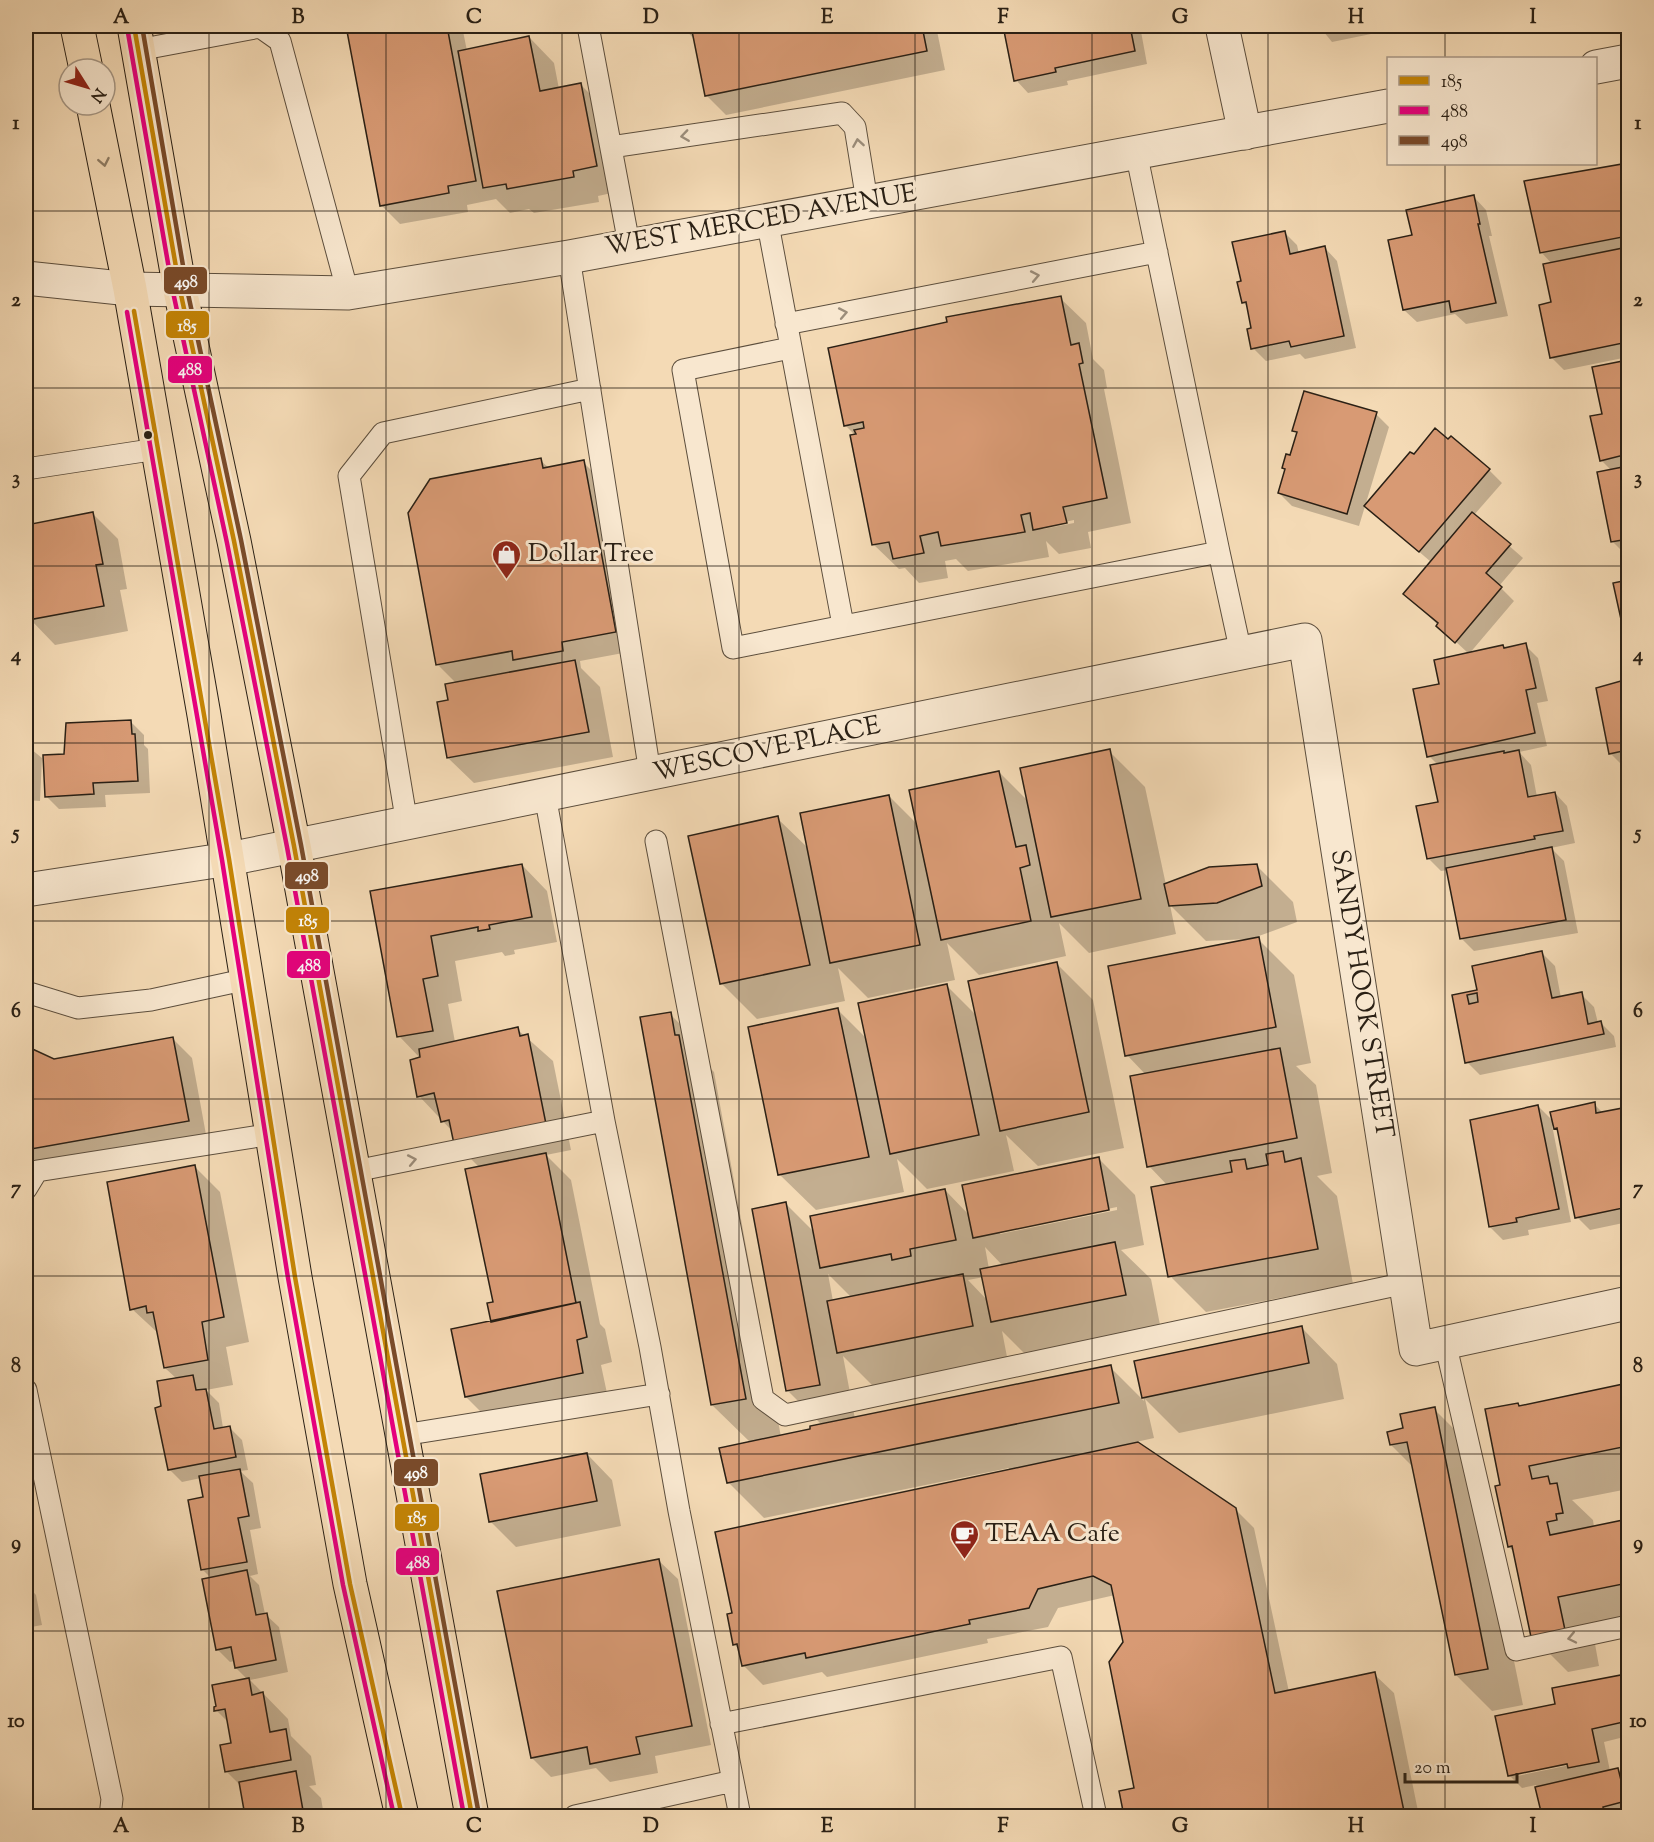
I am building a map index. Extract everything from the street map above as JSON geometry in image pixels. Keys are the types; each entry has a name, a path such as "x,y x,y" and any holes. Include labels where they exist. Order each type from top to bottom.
{"main road":[{"path":"77,26 83,57"},
{"path":"136,38 180,290 234,541 294,846 472,1816"},
{"path":"95,117 130,289 229,859 295,1277 350,1584 402,1816"}],"street":[{"path":"1222,26 1245,133"},
{"path":"1597,68 1629,61"},
{"name":"WEST MERCED AVENUE","path":"26,278 130,289 348,293 568,257 1387,106"},
{"name":"WESCOVE PLACE","path":"26,890 229,859 1305,640"},
{"name":"SANDY HOOK STREET","path":"1305,640 1406,1283 1431,1345"},
{"path":"1431,1345 1629,1303"}],"lane":[{"path":"588,26 629,244"},
{"path":"136,38 260,27 280,41 348,293"},
{"path":"611,147 842,113 855,127 867,201"},
{"path":"1137,152 1241,653"},
{"path":"767,219 843,625"},
{"path":"786,324 1157,252"},
{"path":"568,257 650,774"},
{"path":"790,348 683,370 733,648 1219,552"},
{"path":"407,824 349,476 383,433 590,389"},
{"path":"26,469 157,449"},
{"path":"545,795 604,1121 740,1816"},
{"path":"656,841 763,1399 777,1413 784,1415 1406,1283"},
{"path":"26,992 78,1008 151,1000 248,980"},
{"path":"355,1171 604,1121"},
{"path":"26,1189 37,1171 272,1134"},
{"path":"1431,1345 1516,1650 1629,1626"},
{"path":"26,1390 112,1799 110,1816"},
{"path":"403,1435 659,1394"},
{"path":"722,1724 1060,1657 1096,1816"},
{"path":"575,1816 733,1781"}],"building":[{"path":"346,26 447,26 476,181 448,186 449,193 380,206"},
{"path":"691,26 922,26 927,51 705,96"},
{"path":"1003,26 1130,26 1135,51 1055,68 1056,72 1014,81"},
{"path":"1317,26 1338,26 1318,29"},
{"path":"529,36 540,91 581,83 597,166 573,171 574,177 507,189 506,184 483,188 458,51"},
{"path":"1628,163 1628,236 1540,253 1524,181"},
{"path":"1474,195 1480,224 1478,224 1496,303 1451,312 1449,301 1403,310 1388,240 1412,235 1406,210"},
{"path":"1285,231 1290,254 1325,246 1344,336 1291,347 1289,341 1251,349 1247,329 1251,328 1246,302 1242,303 1237,282 1241,281 1232,242"},
{"path":"1628,247 1628,342 1550,358 1539,305 1551,302 1543,264"},
{"path":"1061,296 1071,345 1079,343 1083,363 1079,364 1107,498 1063,507 1067,523 1033,530 1030,513 1021,515 1025,532 941,546 938,532 920,536 924,553 893,559 889,542 872,545 850,435 856,434 854,430 864,428 863,422 844,426 828,348 947,322 946,317"},
{"path":"1628,360 1628,454 1600,461 1590,416 1602,414 1592,367"},
{"path":"1304,391 1377,412 1347,514 1278,493 1285,469 1282,468 1286,454 1290,455 1297,432 1292,431"},
{"path":"1435,428 1448,439 1451,436 1490,469 1419,552 1364,506 1410,452 1414,454"},
{"path":"541,458 543,468 584,460 616,632 562,642 563,651 513,660 512,651 436,665 408,513 430,479"},
{"path":"1628,466 1628,539 1611,542 1597,472"},
{"path":"93,512 103,564 96,565 104,606 28,620 26,604 33,602 29,577 26,578 26,525"},
{"path":"1472,512 1511,544 1486,573 1502,587 1455,643 1436,626 1438,623 1403,594"},
{"path":"1628,580 1628,623 1622,624 1613,583"},
{"path":"1526,643 1536,688 1526,690 1535,733 1427,757 1413,689 1439,684 1434,660 1503,645 1504,648"},
{"path":"575,660 589,732 447,758 437,702 448,700 445,684"},
{"path":"1628,679 1628,752 1627,750 1609,754 1596,688"},
{"path":"131,720 132,734 135,734 138,781 93,783 94,794 45,797 43,755 64,754 66,723"},
{"path":"26,743 30,743 27,789 26,789"},
{"path":"1110,749 1141,899 1051,917 1020,768"},
{"path":"1519,750 1528,797 1555,792 1563,831 1534,836 1535,839 1427,859 1416,806 1438,802 1430,765"},
{"path":"999,771 1016,847 1026,845 1030,865 1020,868 1031,921 941,940 909,790"},
{"path":"889,795 920,945 830,963 800,813"},
{"path":"778,816 810,965 720,984 688,836"},
{"path":"1552,847 1566,920 1460,939 1446,868"},
{"path":"522,864 532,917 489,925 490,929 478,931 478,927 431,936 438,976 423,979 433,1031 397,1037 370,891"},
{"path":"1257,864 1262,886 1217,903 1169,906 1164,884 1209,867"},
{"path":"1259,937 1276,1027 1125,1056 1108,966"},
{"path":"1542,951 1552,998 1582,992 1588,1024 1601,1021 1604,1034 1465,1063 1452,995 1477,990 1472,966","holes":["1477,993 1478,1002 1469,1004 1467,995"]},
{"path":"1057,962 1089,1112 1000,1131 968,981"},
{"path":"947,984 979,1135 890,1154 858,1003"},
{"path":"838,1008 869,1157 778,1175 748,1027"},
{"path":"671,1012 675,1035 679,1035 746,1399 711,1405 640,1017"},
{"path":"518,1027 520,1036 528,1034 546,1124 454,1144 449,1120 441,1122 434,1093 417,1097 410,1060 420,1057 419,1049"},
{"path":"173,1037 189,1121 31,1149 26,1147 26,1046 54,1059"},
{"path":"1280,1048 1297,1138 1147,1167 1130,1076"},
{"path":"1595,1102 1596,1113 1628,1107 1628,1207 1575,1218 1557,1128 1554,1129 1550,1112"},
{"path":"1538,1105 1559,1209 1516,1218 1517,1222 1489,1227 1470,1120"},
{"path":"1283,1151 1285,1162 1301,1158 1318,1249 1168,1277 1151,1187 1232,1172 1230,1161 1245,1159 1247,1169 1268,1165 1266,1154"},
{"path":"546,1153 576,1303 491,1322 487,1303 493,1302 465,1169"},
{"path":"1099,1157 1109,1210 973,1238 962,1185"},
{"path":"195,1165 224,1317 202,1322 208,1360 164,1368 153,1312 147,1313 146,1306 130,1310 107,1182"},
{"path":"945,1189 956,1240 910,1249 911,1256 892,1260 891,1254 820,1268 810,1216"},
{"path":"786,1202 820,1385 786,1391 752,1209"},
{"path":"1115,1242 1126,1295 991,1322 980,1269"},
{"path":"963,1274 973,1326 837,1353 827,1301"},
{"path":"580,1302 587,1337 577,1340 583,1373 465,1397 451,1329"},
{"path":"1302,1326 1309,1363 1142,1398 1134,1361"},
{"path":"1111,1365 1119,1403 727,1483 719,1448 810,1429 810,1426"},
{"path":"193,1375 196,1390 206,1389 214,1429 230,1426 236,1457 168,1470 155,1408 161,1406 157,1381"},
{"path":"1628,1383 1628,1446 1529,1466 1532,1479 1548,1476 1550,1484 1557,1483 1563,1513 1556,1514 1557,1520 1547,1522 1550,1535 1628,1519 1628,1583 1558,1597 1565,1630 1531,1637 1512,1546 1508,1547 1495,1486 1500,1485 1485,1409 1518,1403 1519,1406"},
{"path":"1435,1407 1488,1669 1455,1675 1407,1442 1390,1445 1387,1432 1403,1428 1400,1414"},
{"path":"1138,1442 1236,1508 1275,1693 1375,1672 1405,1816 1124,1816 1119,1791 1134,1788 1109,1662 1123,1642 1111,1585 1093,1576 1038,1589 1029,1608 969,1620 970,1624 806,1658 805,1653 742,1666 737,1644 733,1645 727,1614 732,1613 715,1532"},
{"path":"587,1453 597,1501 489,1522 480,1474"},
{"path":"240,1469 249,1516 238,1518 247,1562 201,1570 188,1500 203,1497 199,1476"},
{"path":"659,1559 692,1726 636,1737 640,1754 590,1764 587,1747 531,1758 497,1591"},
{"path":"247,1570 256,1615 267,1613 276,1660 235,1668 231,1647 216,1650 202,1579"},
{"path":"26,1589 30,1612 26,1613"},
{"path":"1621,1675 1628,1721 1592,1729 1599,1762 1568,1768 1567,1764 1508,1776 1495,1716 1555,1704 1552,1688"},
{"path":"249,1678 252,1695 263,1692 270,1732 286,1729 291,1760 225,1772 220,1745 231,1743 225,1709 214,1711 216,1706 212,1685"},
{"path":"1618,1768 1626,1801 1603,1807 1605,1816 1542,1816 1535,1787"},
{"path":"296,1771 304,1816 245,1816 239,1782"},
{"path":"26,1806 31,1806 32,1816 26,1816"},
{"path":"1628,1812 1628,1816 1607,1816"}],"transit line":[{"name":"185","path":"134,26 180,290 234,541 294,846 472,1816"},
{"name":"498","path":"142,26 187,289 241,540 301,845 479,1815"},
{"name":"488","path":"127,27 173,292 227,543 287,847 464,1816"},
{"name":"185","path":"134,311 229,859 295,1277 350,1584 402,1816"},
{"name":"488","path":"127,312 222,860 288,1278 343,1585 394,1816"}],"place":[{"name":"Dollar Tree","path":"507,580"},
{"name":"TEAA Cafe","path":"964,1560"}]}
